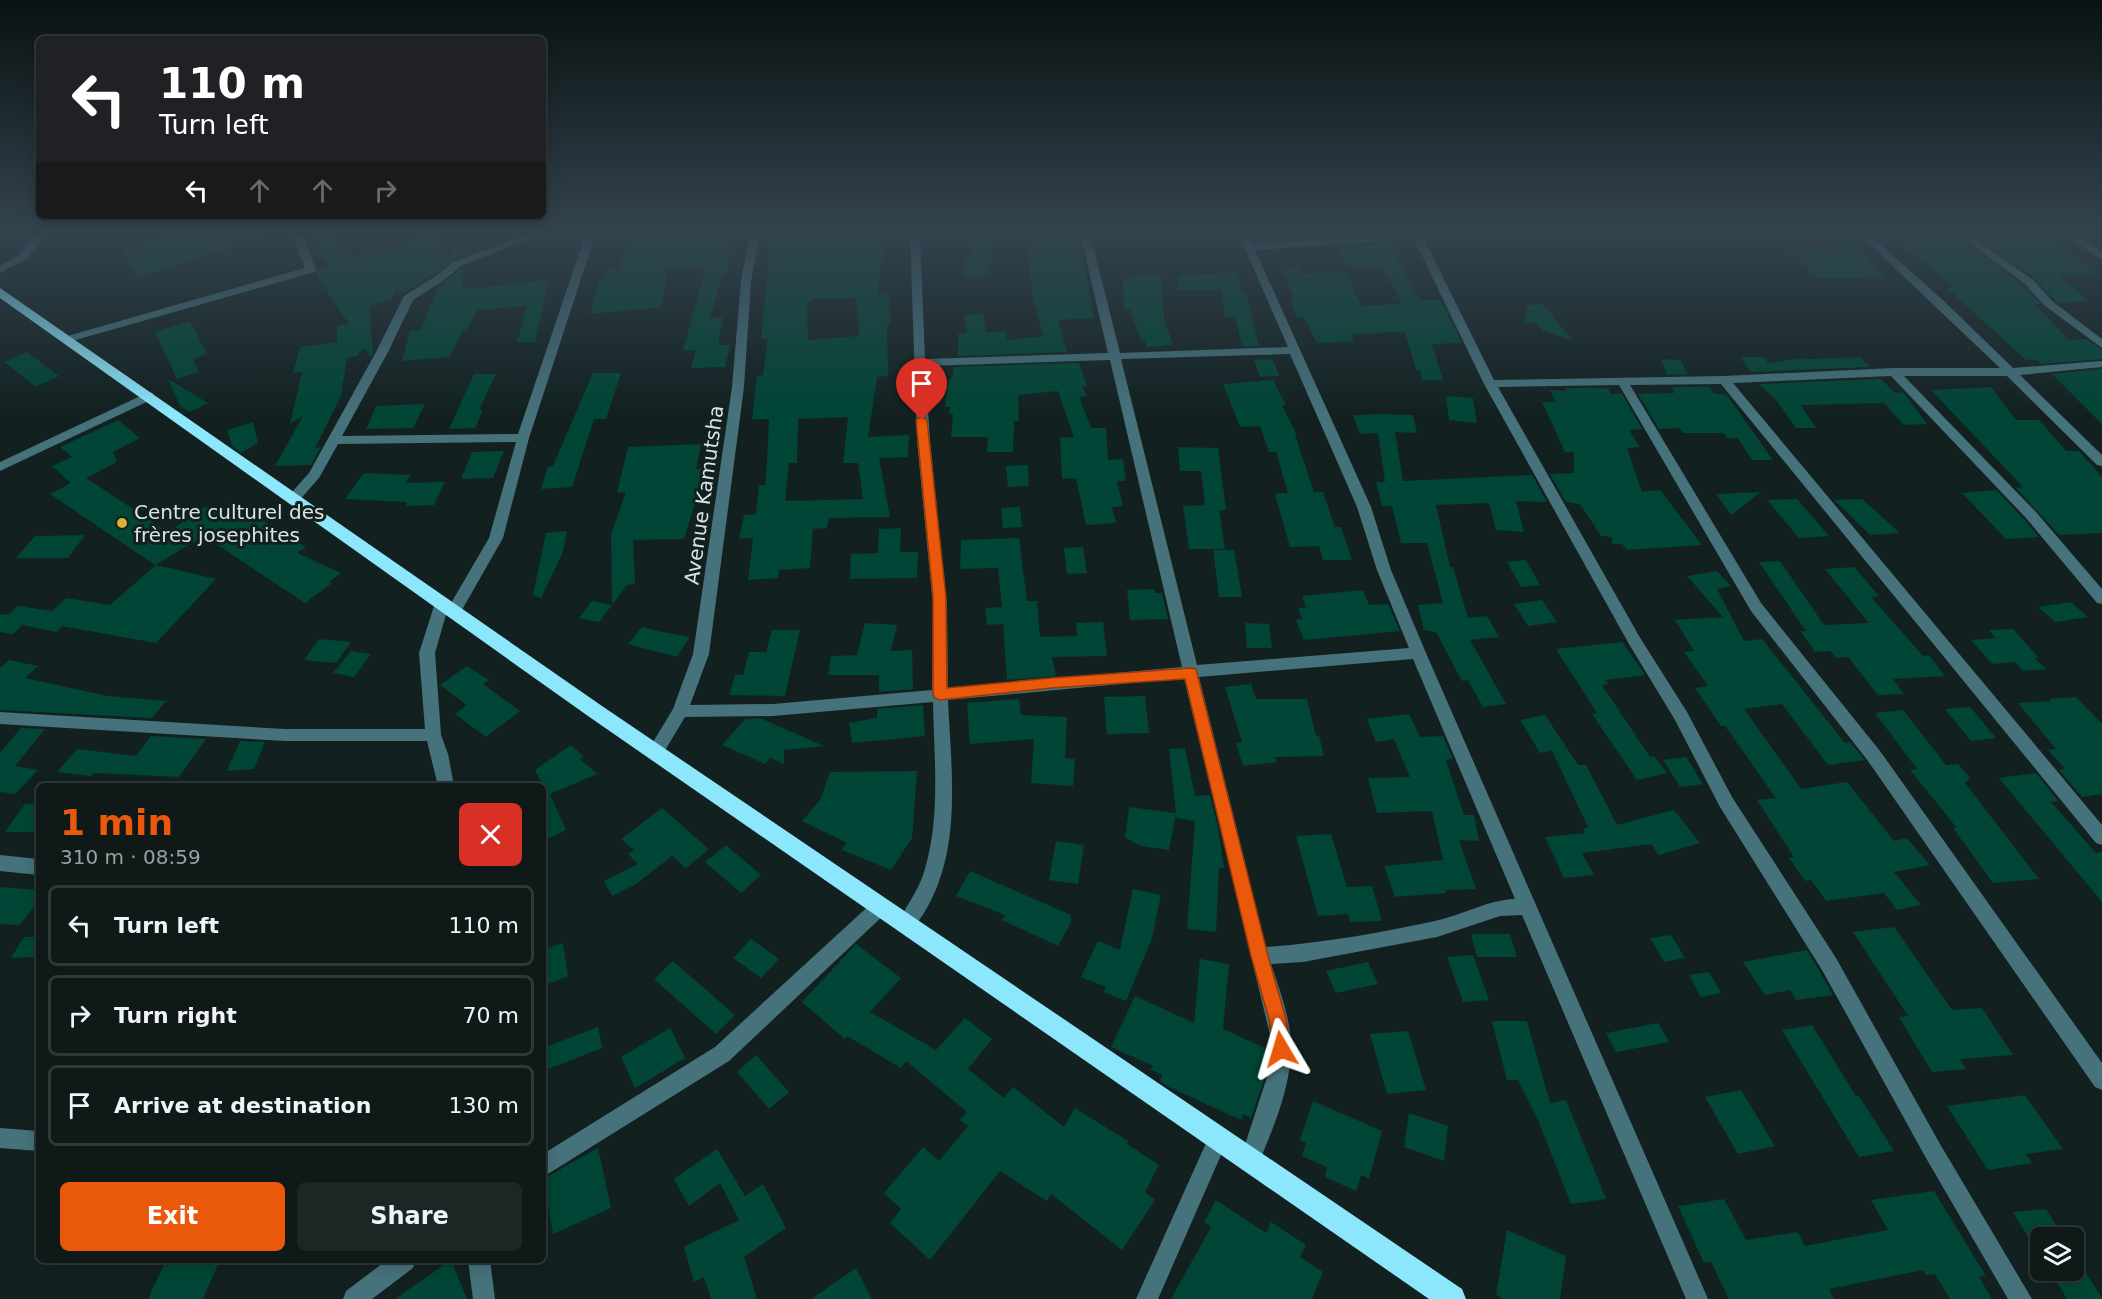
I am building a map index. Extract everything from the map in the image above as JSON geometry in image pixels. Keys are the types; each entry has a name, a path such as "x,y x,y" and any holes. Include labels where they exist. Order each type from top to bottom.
{"highway":[{"path":"2,294 292,500 655,752 1452,1299"}],"street":[{"path":"68,339 228,294"},
{"path":"292,500 314,476 382,352 408,298 415,294"},
{"path":"445,783 440,754 433,735 428,653 448,607 496,538 523,438 571,294"},
{"name":"Avenue Kamutsha","path":"655,752 680,711 701,654 738,387 745,294"},
{"path":"906,925 921,907 933,876 942,834 943,758 939,597 922,420 917,294"},
{"path":"1100,294 1154,528 1259,956 1278,1019 1281,1049 1274,1090 1250,1160"},
{"path":"1269,294 1364,507 1384,570 1418,653 1697,1299"},
{"path":"1446,294 1490,384 1634,640 1681,716 1726,802 1829,964 1933,1151 2021,1299"},
{"path":"1928,294 2102,462"},
{"path":"2040,294 2048,303 2100,342"},
{"path":"920,363 1293,350"},
{"path":"1490,384 1724,380 1894,372 2010,372 2102,364"},
{"path":"1894,372 2031,515 2102,599"},
{"path":"1724,380 2102,838"},
{"path":"1622,381 1756,607 1874,756 2102,1080"},
{"path":"0,467 149,396"},
{"path":"334,440 523,438"},
{"path":"680,711 773,710 909,700 940,694 1051,683 1418,653"},
{"path":"0,718 285,735 433,735"},
{"path":"0,863 36,867"},
{"path":"546,1164 722,1054 880,907"},
{"path":"1259,956 1303,953 1437,929 1500,908 1526,907"},
{"path":"0,1138 36,1141"},
{"path":"1147,1299 1218,1139"},
{"path":"354,1299 401,1263"},
{"path":"479,1263 484,1299"}],"building":[{"path":"329,294 395,294 392,298 369,306 373,354 370,357 365,349 359,351 358,356 347,358 341,396 315,448 321,447 311,465 275,466 303,416 290,424 302,372 293,373 300,347 337,342 337,326 349,324"},
{"path":"435,294 546,294 535,342 517,342 527,306 477,310 466,332 463,330 449,357 402,361 410,331 421,330"},
{"path":"596,294 663,294 661,307 590,314"},
{"path":"699,294 717,294 710,318 723,317 718,345 730,345 725,367 691,368 696,350 683,351"},
{"path":"766,294 889,294 888,376 877,377 868,437 909,435 908,457 879,458 890,517 829,518 827,528 813,529 810,568 779,570 778,578 748,580 753,538 739,539 744,515 756,514 759,485 765,485 767,465 769,419 752,419 757,376 763,375 768,339 761,339","holes":["856,298 859,336 808,340 807,302 811,302 812,299","848,417 843,463 858,463 863,499 785,501 789,463 797,463 798,419"]},
{"path":"1032,294 1089,294 1094,318 1058,320 1067,352 958,356 958,334 967,333 964,315 983,314 986,332 1006,331 1007,340 1043,336"},
{"path":"1123,294 1162,294 1164,320 1173,345 1147,347 1144,340 1141,340 1130,309 1124,310"},
{"path":"1222,294 1246,294 1259,346 1242,346 1235,317 1225,317"},
{"path":"1292,294 1356,294 1361,306 1402,304 1397,294 1416,294 1420,300 1440,300 1462,343 1432,344 1443,380 1422,380 1420,370 1416,370 1405,332 1351,334 1354,341 1317,343 1304,317 1296,317 1291,301 1295,301"},
{"path":"1953,294 2030,294 2040,304 2034,304 2069,340 2086,339 2102,350 2102,359 2041,364 2037,360 2026,360"},
{"path":"2049,294 2081,294 2090,301 2058,303"},
{"path":"1543,304 1572,340 1543,331 1536,322 1524,323 1528,305"},
{"path":"190,321 207,354 193,359 199,372 177,379 155,332"},
{"path":"27,352 59,376 36,387 4,362"},
{"path":"1740,357 1764,357 1768,363 1804,358 1860,357 1870,367 1751,372"},
{"path":"1273,359 1279,376 1260,377 1254,360"},
{"path":"1661,359 1681,360 1687,374 1667,375"},
{"path":"1079,363 1087,386 1082,386 1087,396 1079,397 1091,428 1106,428 1108,460 1123,459 1126,481 1117,481 1123,506 1112,507 1116,523 1086,525 1076,478 1062,479 1060,438 1074,437 1058,391 1018,395 1019,421 1014,421 1013,452 987,452 988,437 951,437 953,414 949,414 950,407 945,407 947,387 954,367"},
{"path":"2102,369 2102,424 2052,374"},
{"path":"593,373 621,373 606,419 594,419 572,487 541,489 548,467 553,466"},
{"path":"474,374 496,374 479,410 483,410 475,428 449,429"},
{"path":"168,379 208,403 190,412 180,406"},
{"path":"1881,379 1895,393 1903,392 1927,424 1904,425 1884,403 1801,405 1816,428 1796,428 1777,401 1759,384"},
{"path":"1273,380 1286,405 1282,405 1297,435 1295,435 1314,492 1323,492 1335,527 1341,527 1352,560 1323,560 1319,546 1290,547 1275,494 1288,493 1276,452 1269,452 1260,426 1240,427 1223,384"},
{"path":"1672,387 1709,387 1714,394 1726,394 1773,460 1752,460 1738,438 1727,438 1723,433 1683,433 1680,428 1659,429 1638,394 1674,393"},
{"path":"1991,387 2016,420 2039,420 2066,451 2079,451 2102,477 2102,533 2059,535 2016,488 2023,487 1931,390"},
{"path":"1566,388 1608,388 1611,394 1622,394 1642,429 1629,430 1640,447 1627,448 1642,492 1660,490 1702,545 1627,550 1622,544 1612,544 1612,537 1601,536 1580,504 1566,502 1550,474 1574,473 1574,452 1565,452 1542,402 1556,402 1550,390 1567,391"},
{"path":"1446,396 1473,398 1477,423 1449,420"},
{"path":"425,404 413,428 366,429 376,406"},
{"path":"1353,415 1413,415 1417,433 1395,432 1403,481 1532,475 1547,502 1516,501 1524,532 1496,530 1489,503 1436,505 1450,567 1453,567 1468,618 1487,616 1499,637 1470,640 1506,704 1483,707 1468,680 1462,681 1436,632 1424,630 1418,605 1443,603 1427,543 1401,543 1392,506 1382,506 1376,482 1385,482 1378,433 1360,434"},
{"path":"118,420 140,438 113,452 117,462 86,478 168,532 205,507 217,512 230,503 306,547 297,553 341,573 329,582 332,583 305,603 204,536 155,565 50,494 71,483 52,466 72,457 60,447"},
{"path":"253,422 258,443 241,453 232,446 227,430"},
{"path":"701,444 696,469 706,468 684,539 633,540 635,584 627,585 612,605 611,534 626,492 617,493 628,447"},
{"path":"1178,447 1218,448 1226,510 1219,510 1225,549 1189,549 1183,506 1205,505 1201,471 1180,471"},
{"path":"504,451 493,478 461,479 472,452"},
{"path":"1028,465 1029,486 1008,487 1006,466"},
{"path":"364,473 411,475 406,483 445,482 434,505 406,506 407,502 345,499"},
{"path":"1996,490 2039,537 2006,539 1962,493"},
{"path":"1761,492 1731,515 1716,494"},
{"path":"1797,499 1829,536 1799,538 1767,500"},
{"path":"1862,499 1900,533 1870,535 1834,500"},
{"path":"1020,507 1022,527 1003,528 1001,508"},
{"path":"901,528 900,552 918,552 917,578 850,579 851,554 878,553 879,529"},
{"path":"567,531 563,552 541,598 533,595 546,533"},
{"path":"85,535 68,558 16,558 35,536"},
{"path":"1019,538 1027,601 1037,601 1040,637 1077,636 1076,623 1103,622 1107,656 1052,657 1056,676 1007,680 1003,624 987,625 985,608 1002,607 998,568 960,569 961,540"},
{"path":"1083,547 1087,573 1067,574 1064,548"},
{"path":"1213,550 1234,550 1242,597 1219,597"},
{"path":"1526,560 1540,585 1521,587 1507,562"},
{"path":"1780,561 1824,625 1869,623 1825,569 1854,567 1879,596 1871,597 1923,656 1929,655 1945,676 1893,679 1904,694 1878,695 1848,657 1836,658 1830,651 1815,652 1800,631 1806,631 1759,562"},
{"path":"156,565 216,579 156,643 62,626 57,632 22,625 13,634 0,632 0,614 8,615 18,606 52,611 66,598 110,605"},
{"path":"1717,571 1731,586 1717,589 1744,641 1762,639 1845,743 1850,742 1865,760 1828,765 1782,704 1744,709 1801,789 1847,782 1894,841 1907,838 1930,865 1894,872 1921,905 1897,910 1884,893 1826,901 1811,880 1805,881 1789,858 1794,857 1757,800 1776,798 1695,688 1708,686 1684,652 1694,651 1675,620 1723,617 1687,576"},
{"path":"1154,589 1155,593 1162,593 1168,619 1130,620 1127,590"},
{"path":"1363,590 1369,605 1388,604 1400,631 1304,640 1296,620 1302,619 1298,608 1306,607 1302,596"},
{"path":"1542,600 1557,622 1528,626 1514,604"},
{"path":"592,601 612,605 599,622 579,618"},
{"path":"2071,602 2088,617 2055,622 2038,607"},
{"path":"865,623 897,625 891,651 912,650 913,689 879,692 879,675 828,675 831,656 857,655"},
{"path":"1245,623 1269,624 1272,648 1247,648"},
{"path":"642,627 690,637 677,657 628,644"},
{"path":"2013,629 2039,658 2034,658 2046,669 2023,671 2015,662 1992,664 1971,640 1996,638 1989,630"},
{"path":"772,630 800,630 785,696 729,695 735,675 743,675 749,652 766,652"},
{"path":"319,639 351,642 336,663 304,660"},
{"path":"1622,642 1645,675 1605,680 1608,684 1602,685 1650,757 1654,756 1667,773 1637,780 1592,714 1597,713 1556,649"},
{"path":"351,651 371,654 354,677 333,673"},
{"path":"9,660 38,666 25,678 107,696 166,701 152,718 0,710 0,668"},
{"path":"467,666 489,680 483,684 520,711 486,737 455,714 467,705 440,685"},
{"path":"1251,684 1256,699 1307,699 1316,736 1319,736 1324,756 1275,757 1277,762 1243,766 1236,743 1242,742 1225,687"},
{"path":"1145,696 1149,733 1107,734 1104,697"},
{"path":"2076,697 2102,724 2102,794 2082,797 2059,770 2065,769 2048,750 2056,749 2018,703"},
{"path":"1019,699 1021,715 1067,717 1065,758 1075,759 1073,786 1031,783 1034,739 970,744 967,703"},
{"path":"923,705 925,736 852,743 849,723 877,718 877,709"},
{"path":"1970,707 1996,738 1971,741 1945,709"},
{"path":"1903,710 1946,765 1958,764 1970,778 1965,783 2039,879 1993,883 1953,828 1957,828 1910,770 1917,769 1875,713"},
{"path":"1409,714 1420,737 1443,736 1453,759 1446,760 1464,815 1474,815 1479,841 1459,840 1476,889 1445,890 1446,893 1395,897 1384,866 1443,860 1432,811 1377,813 1368,778 1410,777 1394,739 1376,742 1367,719"},
{"path":"1545,715 1578,765 1586,765 1617,825 1674,810 1700,843 1659,855 1651,844 1582,853 1594,875 1564,878 1545,837 1585,833 1583,828 1588,827 1552,751 1540,753 1520,720"},
{"path":"760,718 824,746 784,750 784,764 770,758 765,764 722,745 745,719"},
{"path":"21,728 45,729 15,766 38,770 15,794 0,792 0,753"},
{"path":"151,736 206,739 179,777 94,773 91,776 57,772 77,749 136,756"},
{"path":"240,741 265,742 254,769 227,771"},
{"path":"571,745 584,757 580,759 597,774 550,794 566,830 546,840 546,783 542,783 535,770"},
{"path":"1185,748 1195,796 1210,795 1218,828 1224,868 1219,868 1216,932 1187,929 1195,821 1177,818 1176,814 1169,850 1141,846 1125,838 1129,807 1176,813 1169,749"},
{"path":"1686,757 1703,784 1680,787 1663,760"},
{"path":"917,771 912,838 891,870 842,850 847,843 802,821 820,800 830,772"},
{"path":"2036,773 2058,801 2051,802 2096,853 2102,852 2102,902 1999,778"},
{"path":"25,804 36,804 36,832 5,832"},
{"path":"662,808 709,849 686,868 672,856 636,884 612,896 604,881 638,864 628,854 634,850 621,839"},
{"path":"1331,834 1347,887 1372,886 1382,921 1350,922 1348,914 1318,916 1296,836"},
{"path":"1056,841 1084,845 1078,884 1049,880"},
{"path":"726,845 761,875 741,893 705,862"},
{"path":"970,871 1071,915 1071,922 1058,946 1002,920 1005,915 956,896"},
{"path":"0,887 36,890 36,904 20,925 0,924"},
{"path":"1133,889 1161,895 1152,938 1126,1001 1104,992 1106,987 1081,977 1098,941 1120,950"},
{"path":"1894,927 1952,1010 1982,1008 2013,1055 1960,1059 1966,1069 1932,1072 1899,1017 1908,1016 1853,932"},
{"path":"1471,934 1510,934 1517,957 1477,957"},
{"path":"1671,935 1685,958 1664,962 1650,938"},
{"path":"24,937 36,937 36,957 11,958"},
{"path":"751,939 779,959 761,978 733,958"},
{"path":"563,943 568,976 546,985 546,949"},
{"path":"856,944 901,978 870,1012 936,1050 965,1018 992,1039 968,1069 1004,1098 1013,1087 1064,1127 1075,1108 1128,1141 1127,1144 1159,1165 1145,1192 1155,1200 1122,1250 1051,1194 1047,1201 1000,1171 930,1260 890,1223 901,1209 884,1193 923,1147 939,1161 968,1126 960,1120 967,1112 906,1061 901,1068 847,1036 845,1039 802,1002"},
{"path":"1807,950 1833,995 1796,1000 1790,990 1765,995 1743,962"},
{"path":"1473,955 1489,1000 1463,1002 1447,957"},
{"path":"1200,959 1229,964 1223,1029 1267,1049 1266,1074 1251,1118 1243,1114 1241,1120 1167,1086 1160,1081 1162,1075 1151,1070 1153,1066 1111,1047 1135,996 1194,1023"},
{"path":"673,961 735,1015 716,1034 654,979"},
{"path":"1368,962 1378,984 1336,993 1326,971"},
{"path":"1709,972 1721,993 1701,997 1689,975"},
{"path":"1492,1021 1527,1021 1550,1103 1566,1100 1606,1199 1571,1204 1538,1120 1518,1080 1507,1080"},
{"path":"1658,1023 1669,1042 1616,1052 1606,1033"},
{"path":"1812,1025 1856,1096 1859,1096 1894,1151 1859,1157 1782,1030"},
{"path":"598,1027 602,1048 546,1070 546,1047"},
{"path":"670,1028 685,1058 635,1088 621,1057"},
{"path":"1408,1031 1426,1090 1387,1094 1370,1034"},
{"path":"756,1055 789,1092 769,1109 737,1072"},
{"path":"1741,1090 1775,1146 1738,1154 1705,1097"},
{"path":"2025,1095 2063,1149 2026,1154 2032,1163 1988,1170 1947,1106"},
{"path":"1313,1101 1382,1131 1369,1179 1361,1175 1356,1191 1325,1177 1327,1167 1302,1156 1306,1143 1300,1140"},
{"path":"1409,1113 1448,1126 1444,1161 1404,1147"},
{"path":"598,1148 611,1208 553,1234 546,1196 546,1177"},
{"path":"717,1149 745,1196 763,1184 786,1228 744,1257 757,1299 711,1299 704,1277 694,1282 684,1247 739,1220 720,1183 689,1206 674,1179"},
{"path":"1934,1191 1986,1276 1979,1277 1992,1299 1950,1299 1935,1274 1926,1275 1923,1270 1829,1289 1834,1299 1729,1299 1711,1262 1704,1263 1678,1206 1724,1199 1746,1240 1798,1232 1805,1246 1888,1230 1871,1200"},
{"path":"1216,1200 1266,1233 1271,1222 1306,1245 1300,1257 1323,1272 1312,1299 1171,1299 1211,1227 1204,1222"},
{"path":"2046,1209 2057,1227 2030,1227 2030,1240 2013,1212"},
{"path":"1507,1230 1566,1256 1560,1299 1504,1299 1496,1295"},
{"path":"165,1263 219,1263 203,1299 148,1299"},
{"path":"447,1263 452,1263 467,1299 395,1299"},
{"path":"856,1268 872,1299 811,1299"},
{"path":"2084,1269 2102,1298 2102,1299 2067,1299 2056,1281 2084,1281"}],"place":[{"name":"Centre culturel des frères josephites","path":"122,523"}],"route":[{"path":"922,420 939,597 940,694 1191,673 1259,956 1278,1019 1281,1049"}]}
